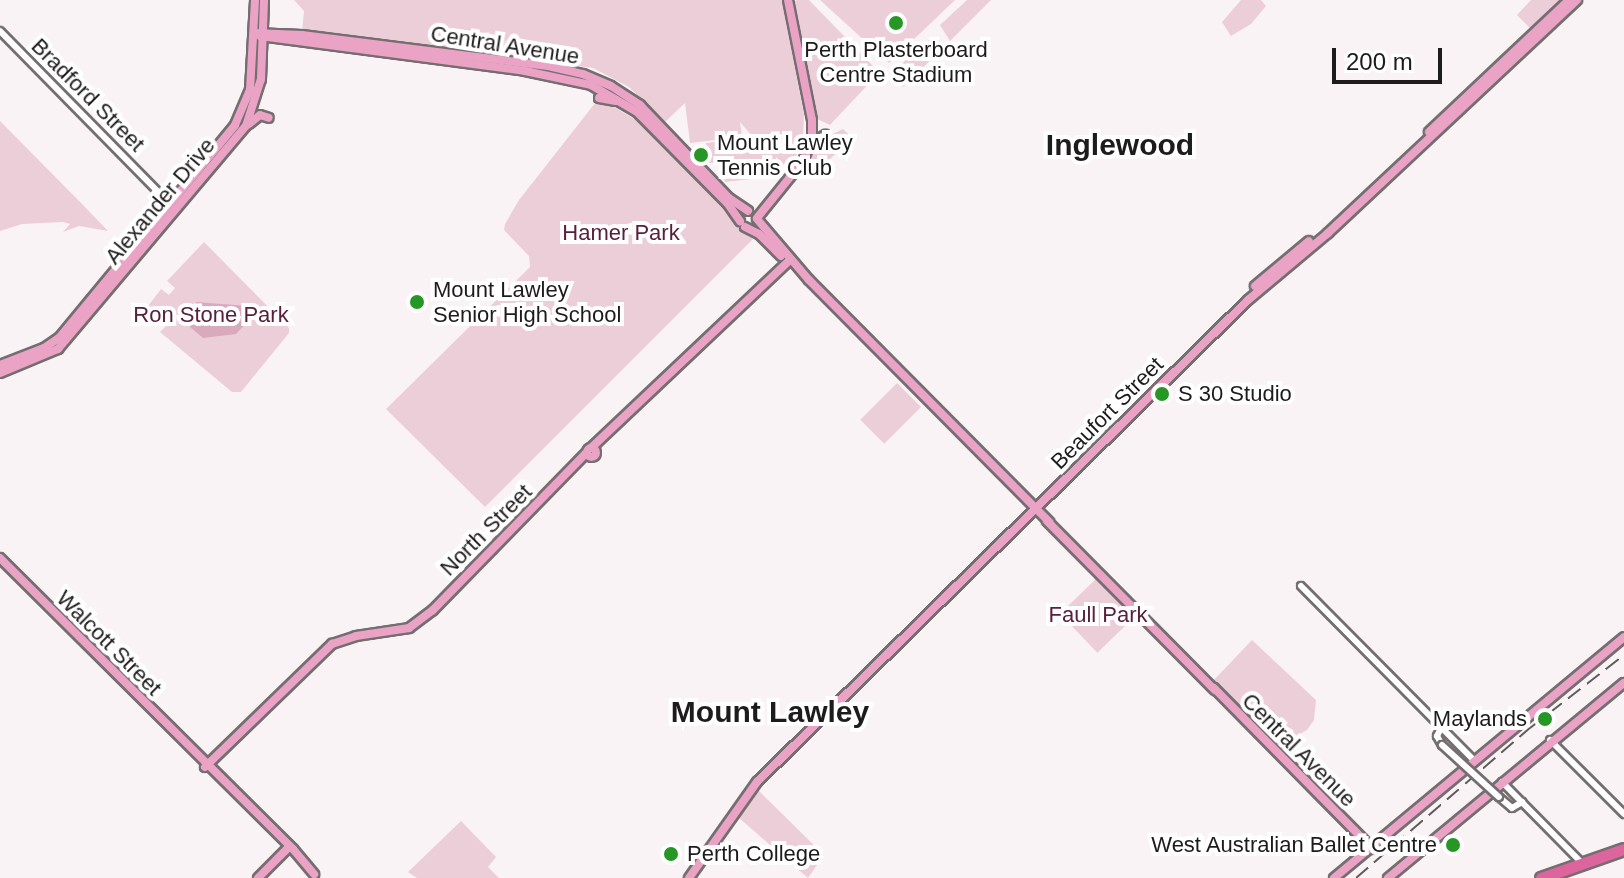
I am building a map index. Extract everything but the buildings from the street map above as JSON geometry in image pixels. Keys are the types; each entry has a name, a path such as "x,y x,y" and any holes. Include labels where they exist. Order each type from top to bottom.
{"highway":[{"path":"1541,878 1624,849"}],"main road":[{"name":"Alexander Drive","path":"0,365 44,348 59,338 246,126 258,95 262,52 255,0"},
{"name":"Alexander Drive","path":"0,373 58,349 230,132 246,103 264,0"},
{"path":"788,0 816,133 803,161 754,225 742,224 742,214 793,167 816,133"},
{"name":"Beaufort Street","path":"1034,507 1270,271 1328,227 1569,0"},
{"name":"Beaufort Street","path":"686,878 753,780 1256,292 1328,233 1577,0"},
{"path":"263,15 277,32"},
{"name":"Central Avenue","path":"258,34 277,32 548,66 583,74 628,96 729,198 757,219 788,259"},
{"name":"Central Avenue","path":"258,34 286,41 525,71 591,85 625,103 681,151 732,208 742,224 788,259 1370,849"},
{"path":"262,52 268,45 286,41"},
{"path":"591,85 598,98 625,103"},
{"path":"810,115 816,133"},
{"path":"246,126 258,116 269,118"},
{"name":"North Street","path":"208,766 332,644 356,636 397,631 417,623 788,259"},
{"name":"Walcott Street","path":"0,558 316,876"},
{"path":"1338,875 1624,637"},
{"path":"1388,878 1624,683"},
{"path":"1381,878 1503,783"},
{"path":"260,878 290,849"}],"street":[{"name":"Bradford Street","path":"0,31 174,205"},
{"path":"1301,586 1475,761"},
{"path":"1441,728 1437,736 1442,745 1512,808 1522,802"},
{"path":"1553,741 1624,811"},
{"path":"1503,783 1581,862"}],"green space":[{"path":"294,0 782,0 804,115 803,140 795,159 786,167 776,157 778,176 725,182 720,162 709,163 706,143 753,137 740,122 742,137 690,143 685,103 665,122 629,87 593,68 329,32 302,32 304,11"},
{"path":"809,0 876,69 876,76 830,125 817,119 793,2"},
{"path":"820,0 955,0 889,63"},
{"path":"967,0 991,0 950,41 940,25"},
{"path":"1241,0 1261,0 1266,6 1251,24 1231,36 1222,22"},
{"path":"1531,0 1565,0 1532,30 1517,15"},
{"path":"932,37 947,44 903,87 895,78 897,68"},
{"name":"Hamer Park","path":"599,98 646,126 733,213 736,226 753,239 485,507 386,409 530,267 529,256 504,230 505,224 519,200"},
{"path":"0,121 108,231 79,226 63,232 70,224 63,222 22,224 0,231"},
{"path":"843,129 852,138 810,178 802,170 814,143"},
{"name":"Ron Stone Park","path":"204,242 289,328 289,333 241,392 232,392 160,332 166,326 148,306 161,289 169,295 175,288 167,281"},
{"path":"897,383 921,407 884,444 860,420"},
{"name":"Faull Park","path":"1098,577 1136,616 1097,653 1060,614"},
{"path":"1252,640 1316,700 1314,720 1307,730 1293,738 1297,742 1291,749 1286,748 1288,739 1273,739 1212,682"},
{"path":"757,789 824,855 808,878 738,817"},
{"path":"461,821 496,857 488,867 499,878 417,878 408,872"}],"shaded area":[{"path":"196,302 248,306 252,317 236,334 203,338 190,327"}],"railway":[{"path":"1356,878 1530,728 1624,655"}],"place":[{"name":"Perth Plasterboard Centre Stadium","path":"896,23"},
{"name":"Mount Lawley Tennis Club","path":"701,155"},
{"name":"Mount Lawley Senior High School","path":"417,302"},
{"name":"S 30 Studio","path":"1162,394"},
{"name":"Maylands","path":"1545,719"},
{"name":"West Australian Ballet Centre","path":"1453,845"},
{"name":"Perth College","path":"671,854"}],"district":[{"name":"Inglewood","path":"1120,145"},
{"name":"Mount Lawley","path":"770,712"}]}
